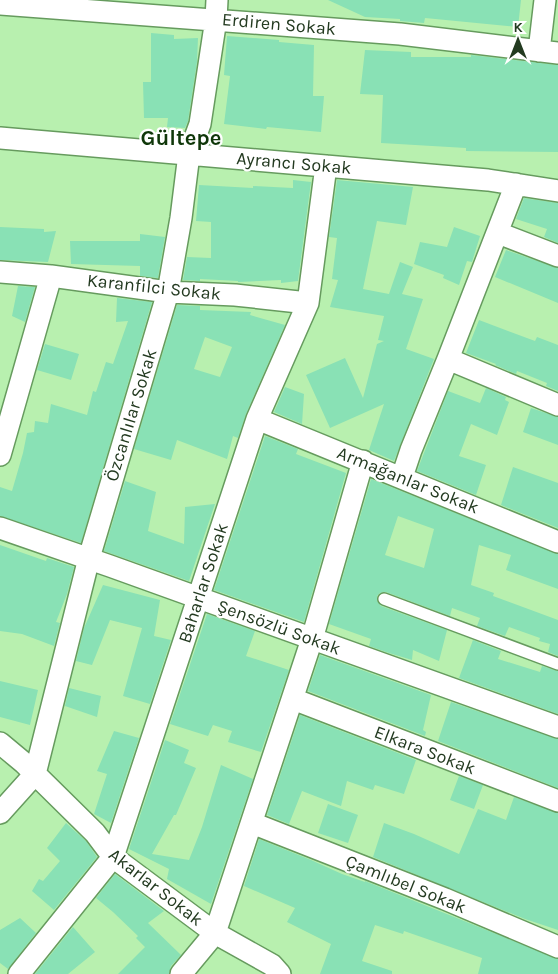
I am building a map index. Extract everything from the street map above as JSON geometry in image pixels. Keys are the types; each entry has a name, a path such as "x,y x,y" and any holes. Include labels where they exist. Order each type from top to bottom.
{"street":[{"path":"545,0 549,52"},
{"name":"Erdiren Sokak","path":"0,4 216,10 549,52"},
{"name":"Özcanlılar Sokak","path":"0,813 35,774 89,558 168,292 181,218 189,154 200,124 216,10"},
{"name":"Ayrancı Sokak","path":"0,138 488,180 558,191"},
{"name":"Baharlar Sokak","path":"19,974 113,857 257,419 308,303 326,166"},
{"path":"402,477 516,184"},
{"path":"498,233 558,256"},
{"name":"Karanfilci Sokak","path":"0,272 51,276 168,292 235,295 308,303"},
{"path":"0,455 51,276"},
{"path":"448,359 558,406"},
{"name":"Armağanlar Sokak","path":"257,419 558,542"},
{"path":"181,974 215,933 312,639 363,461"},
{"name":"Şensözlü Sokak","path":"0,528 89,558 558,728"},
{"name":"Elkara Sokak","path":"293,699 558,801"},
{"name":"Akarlar Sokak","path":"0,743 35,774 95,833 113,857 215,933 281,971"},
{"name":"Çamlıbel Sokak","path":"252,823 445,899 558,947"}],"lane":[{"path":"384,600 558,664"}],"building":[{"path":"328,0 521,0 518,27 425,18 424,23 400,21 400,19 365,17"},
{"path":"151,33 174,35 174,39 198,38 197,62 188,121 185,128 167,127 168,118 144,118 143,82 151,82"},
{"path":"227,36 314,45 313,96 324,96 321,132 267,127 266,129 224,124 230,76 224,75"},
{"path":"365,50 411,52 411,57 471,57 471,55 558,65 558,152 466,151 466,148 381,143 383,95 360,94"},
{"path":"293,180 311,182 298,281 281,283 281,280 238,282 200,279 200,281 183,280 187,257 211,258 211,222 196,221 199,185 293,188"},
{"path":"337,180 413,187 406,225 377,221 363,289 389,294 400,262 413,267 402,294 423,299 406,349 434,359 394,461 369,450 384,404 330,428 306,375 345,358 363,398 377,344 384,341 378,340 384,316 330,307 338,280 332,279 337,238 329,237"},
{"path":"524,198 558,203 558,243 544,237 547,229 516,219"},
{"path":"0,227 44,229 44,232 56,231 48,262 0,260"},
{"path":"454,227 480,236 472,262 467,261 459,285 443,278 444,275 414,264 420,242 447,247"},
{"path":"140,234 165,237 158,278 140,276 140,266 71,264 70,241 140,241"},
{"path":"506,250 558,268 558,303 495,277"},
{"path":"18,286 35,287 25,322 12,316"},
{"path":"117,298 152,302 81,543 0,516 0,487 12,491 27,433 34,432 35,421 48,423 51,404 87,415 93,391 96,392 106,362 113,364 128,321 116,322"},
{"path":"177,305 200,306 200,310 251,312 250,315 285,325 246,414 238,438 233,436 227,459 177,440 171,460 134,449","holes":["205,337 232,347 220,377 194,369"]},
{"path":"479,320 535,341 537,337 558,345 558,391 546,386 547,383 517,371 516,374 466,353"},
{"path":"45,344 79,354 71,380 37,370"},
{"path":"285,387 304,394 302,424 274,412"},
{"path":"486,388 506,397 505,400 509,402 497,435 471,424 459,456 486,465 476,495 417,471 448,391 480,403"},
{"path":"531,408 558,417 558,445 523,432"},
{"path":"265,436 298,449 296,454 346,473 304,622 214,590"},
{"path":"513,467 558,483 558,528 501,505"},
{"path":"371,479 558,554 558,589 506,570 511,555 479,545 471,585 494,593 493,596 558,620 558,656 548,652 550,644 539,641 540,638 509,627 505,636 477,626 480,618 452,608 450,616 386,592 380,593 377,596 377,601 381,606 447,630 439,661 413,650 412,660 389,653 369,646 371,639 329,624","holes":["398,516 434,529 424,568 385,555"]},
{"path":"125,481 156,492 148,531 184,544 185,507 215,504 189,581 104,551"},
{"path":"0,545 46,561 47,558 74,567 67,594 56,622 60,623 54,646 22,634 0,631"},
{"path":"103,585 160,600 154,636 171,640 150,704 123,696 142,628 110,620 92,665 76,661 84,628"},
{"path":"207,614 255,631 246,656 289,670 261,752 228,742 232,731 213,725 208,736 170,724"},
{"path":"473,640 501,651 498,659 540,672 542,666 558,671 558,714 459,678"},
{"path":"320,655 431,695 423,730 426,732 425,736 308,691"},
{"path":"0,681 38,690 30,725 0,717"},
{"path":"69,688 101,696 97,717 65,706"},
{"path":"451,702 558,739 558,788 438,741"},
{"path":"300,715 416,760 404,794 375,785 373,790 347,781 341,806 302,791 289,824 267,815"},
{"path":"114,731 139,738 111,823 94,814 107,774 97,771"},
{"path":"165,740 189,750 184,763 196,768 176,815 174,815 152,854 189,860 202,827 221,765 253,779 211,904 167,879 169,869 129,849"},
{"path":"459,776 483,785 474,809 450,800"},
{"path":"514,797 558,813 558,930 525,919 373,857 384,823 459,854 478,809 506,820"},
{"path":"328,804 358,815 348,843 318,833"},
{"path":"66,823 86,841 97,857 54,910 32,891 39,879 43,881 60,861 47,848"},
{"path":"259,839 342,874 365,881 558,959 558,974 478,974 482,958 404,931 403,934 375,925 362,961 392,971 392,974 320,974 331,944 287,922 295,908 244,886"},
{"path":"115,874 164,911 148,923 181,955 171,966 169,974 118,974 145,947 136,938 138,936 96,898"},
{"path":"20,918 36,933 8,969 0,963 0,930"},
{"path":"73,927 95,952 68,974 35,974"}],"district":[{"name":"Gültepe","path":"181,138"}]}
